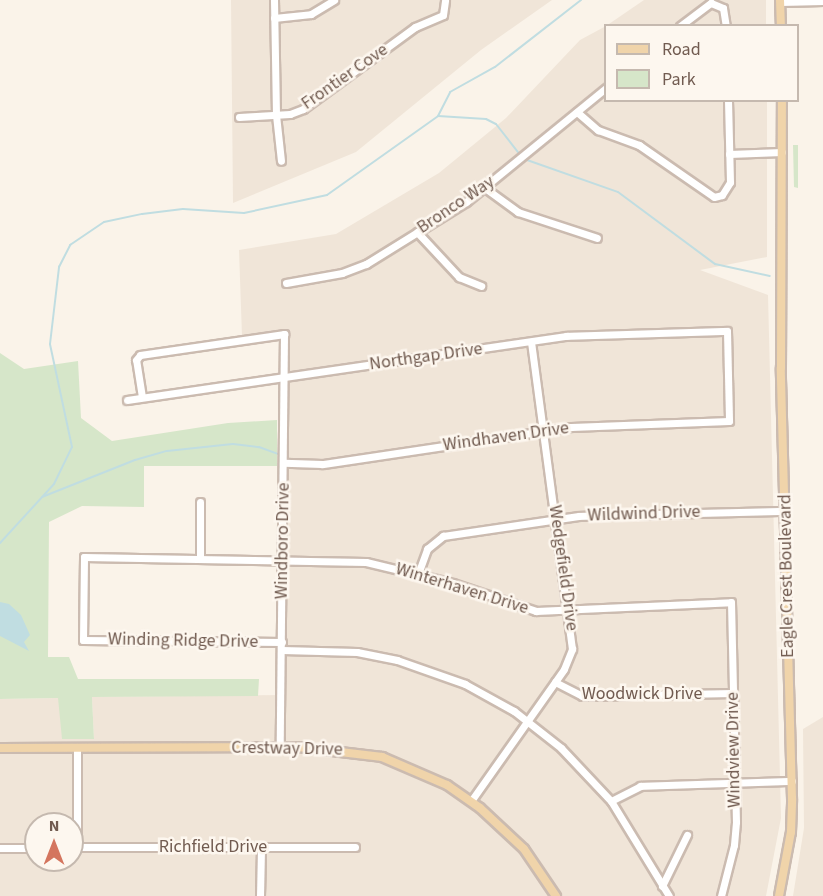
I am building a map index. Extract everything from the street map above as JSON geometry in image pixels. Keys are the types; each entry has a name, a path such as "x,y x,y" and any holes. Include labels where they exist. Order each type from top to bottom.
{"main road":[{"path":"780,1 781,24"},
{"name":"Eagle Crest Boulevard","path":"779,896 791,832 792,781 780,256 782,102"},
{"name":"Crestway Drive","path":"0,748 330,748 382,758 447,784 471,801 524,849 556,896"}],"street":[{"path":"274,0 276,115 281,161"},
{"path":"274,18 311,14 334,0"},
{"name":"Frontier Cove","path":"239,117 276,115 303,109 415,27 442,15 445,0"},
{"path":"780,1 823,1"},
{"path":"682,24 704,6 718,4 726,15 726,24"},
{"name":"Bronco Way","path":"286,283 355,269 417,232 485,188 604,90"},
{"path":"577,111 598,130 639,145 706,195 722,195 730,182 728,102"},
{"path":"729,154 782,152"},
{"path":"485,188 518,212 597,238"},
{"path":"417,232 459,277 481,286"},
{"name":"Northgap Drive","path":"127,400 284,376 597,334 727,331 729,421"},
{"name":"Windboro Drive","path":"142,397 136,360 140,356 284,334 280,748"},
{"name":"Wedgefield Drive","path":"471,801 555,682 572,649 569,610 531,342"},
{"name":"Windhaven Drive","path":"284,463 322,464 543,431 729,421"},
{"path":"200,558 201,502"},
{"name":"Wildwind Drive","path":"418,574 427,549 443,536 556,519 786,510"},
{"name":"Winterhaven Drive","path":"83,640 84,556 283,558 366,562 418,574 528,610 731,602"},
{"name":"Windview Drive","path":"721,896 734,845 731,602"},
{"name":"Winding Ridge Drive","path":"83,640 282,646 357,652 397,660 465,684 528,720 561,748 611,801 669,896"},
{"name":"Woodwick Drive","path":"555,682 582,696 733,693"},
{"path":"76,812 77,749"},
{"path":"611,801 640,786 792,781"},
{"path":"662,886 687,835"},
{"name":"Richfield Drive","path":"84,847 355,847"},
{"path":"260,896 261,847"},
{"path":"0,848 24,848"}],"shaded area":[{"path":"231,0 552,0 481,50 356,152 233,203"},
{"path":"644,0 766,0 766,24 609,24"},
{"path":"604,27 604,102 767,102 767,257 700,270 768,295 781,818 766,896 0,896 0,699 59,698 94,739 92,697 286,695 289,330 242,336 239,250 336,234 439,173 506,118 580,40"},
{"path":"823,717 823,896 793,896 804,828 803,729"}],"green space":[{"path":"793,145 798,145 798,188 794,187"},
{"path":"0,353 24,369 78,361 81,418 112,441 228,423 277,420 277,466 144,466 144,507 82,506 49,522 48,657 69,657 78,679 259,679 258,696 92,697 94,739 62,739 58,698 0,699"}],"water":[{"path":"0,602 9,604 21,615 30,635 24,642 29,651 0,636"}],"waterway":[{"path":"0,543 54,484 72,447 50,344 59,267 70,245 104,222 142,214 183,209 244,213 327,195 438,116 450,92 495,67 581,0"},
{"path":"438,116 486,119 496,124 518,152"},
{"path":"527,160 618,192 715,264 770,276"},
{"path":"42,497 135,460 167,451 233,444 259,447 278,454"}]}
